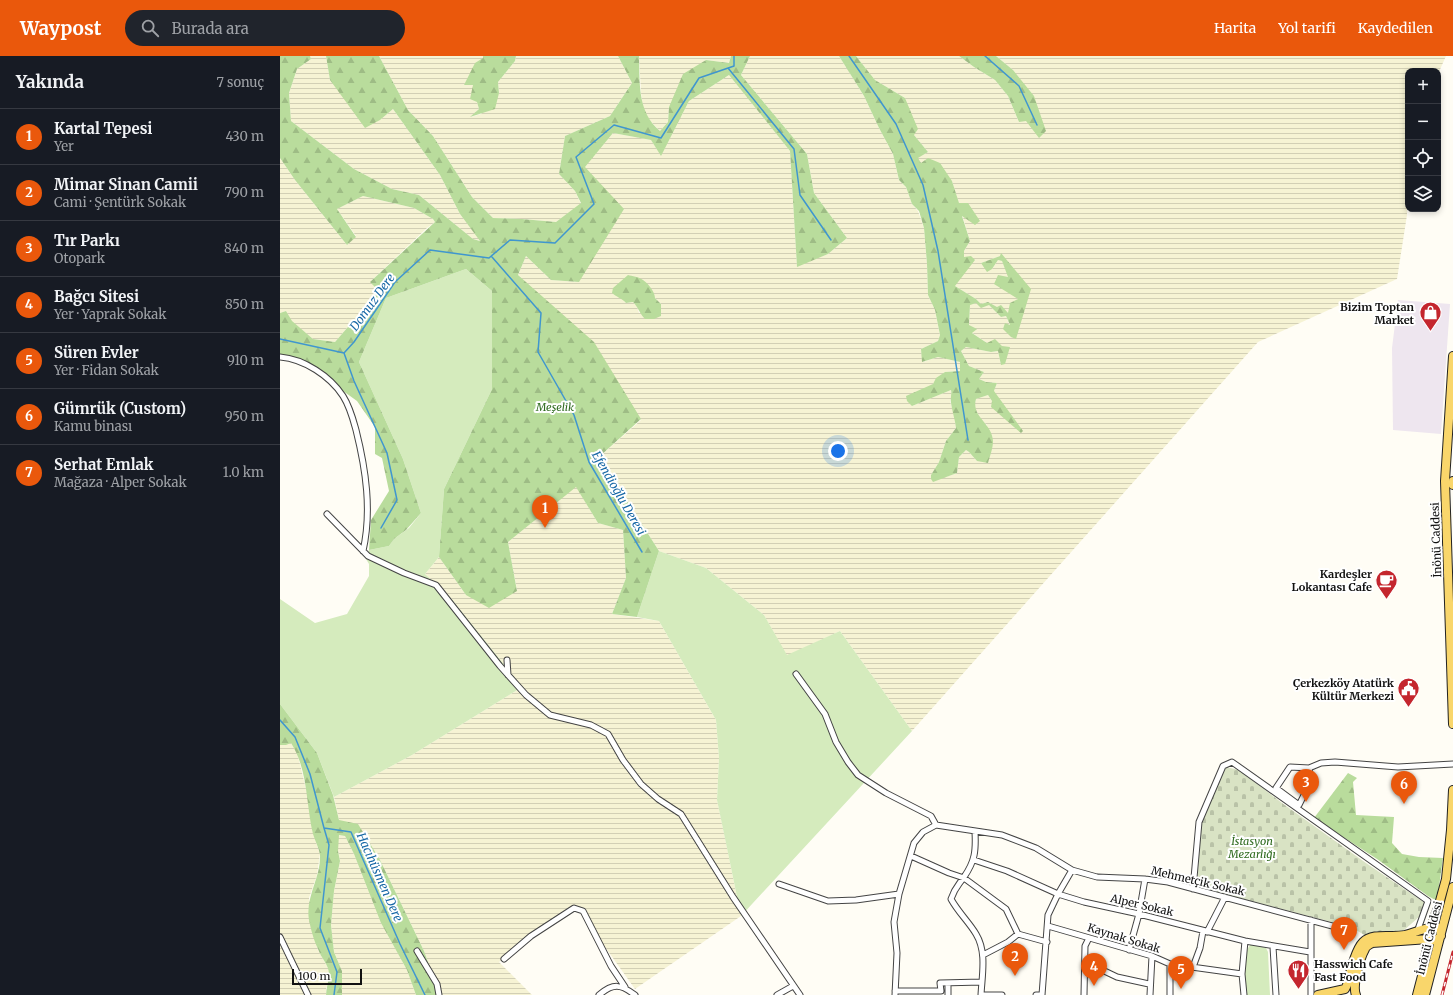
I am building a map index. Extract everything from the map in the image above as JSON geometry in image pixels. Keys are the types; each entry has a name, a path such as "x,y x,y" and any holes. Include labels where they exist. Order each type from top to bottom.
{"main road":[{"name":"İnönü Caddesi","path":"1453,356 1445,481 1452,644 1453,724"},
{"name":"İnönü Caddesi","path":"1430,928 1438,908 1446,879 1453,790"},
{"name":"İnönü Caddesi","path":"1425,995 1453,887"},
{"path":"1318,995 1341,990 1347,985 1358,948 1363,942 1370,938 1376,936 1403,936 1437,927 1440,930 1441,936 1437,940 1433,941 1429,939 1372,943 1366,947 1357,973 1354,990 1356,995"},
{"path":"1429,939 1430,928"},
{"name":"İnönü Caddesi","path":"1417,995 1429,939"}],"street":[{"path":"280,357 307,365 333,382 344,397 350,410 363,458 367,494 367,535 363,551"},
{"path":"327,514 368,556 436,585 508,675 526,695 550,714 591,725 608,734 623,760 641,784 658,799 680,814 733,897 800,995"},
{"path":"507,660 508,675"},
{"path":"796,674 825,714 836,742 858,775 886,793 931,816 936,825 923,832 914,843 899,894 894,922 897,953 895,993 941,991 940,983 982,982"},
{"path":"1194,889 1199,822 1223,766 1232,762 1428,901 1417,932"},
{"path":"1309,768 1311,781 1299,805 1276,788 1290,767 1309,768 1321,763 1335,762 1398,767 1453,764"},
{"name":"Mehmetçik Sokak","path":"936,825 1002,835 1036,848 1072,870 1097,877 1145,878 1168,882 1351,931"},
{"path":"975,832 974,860 964,878 954,888 951,899 955,907 977,935 983,955 981,995 1002,995"},
{"path":"911,856 948,873 964,878 1006,909 1018,934 1047,942"},
{"name":"Alper Sokak","path":"974,860 1006,871 1058,894 1084,902 1139,914 1245,941 1310,952"},
{"path":"1036,995 1042,995 1048,915 1072,870"},
{"path":"1129,950 1139,914 1145,878"},
{"path":"779,884 828,901 856,900 899,894"},
{"path":"1193,967 1205,931 1225,897"},
{"path":"504,959 530,936 574,908 583,911 610,966 625,987 635,995"},
{"path":"1311,920 1311,995"},
{"name":"Kaynak Sokak","path":"1048,926 1152,956 1170,964 1242,974"},
{"path":"983,955 1008,942 1018,934"},
{"path":"280,937 308,995"},
{"path":"1084,995 1085,946 1089,938"},
{"path":"1244,995 1242,974 1245,941"},
{"path":"1273,946 1276,995"},
{"path":"417,951 437,984 439,995"},
{"path":"1150,995 1152,956"},
{"path":"1170,964 1170,995"},
{"path":"1085,967 1096,967 1116,977 1150,984"},
{"path":"948,983 948,995"},
{"path":"599,995 606,988 616,986 625,987"},
{"path":"777,995 793,986"}],"shaded area":[{"path":"310,56 326,56 330,80 380,120 393,109 440,175 460,214 481,241 473,239 419,195 392,189 354,169 291,121 289,93 297,69 311,59"},
{"path":"379,56 483,56 464,85 473,85 479,109 471,117 481,114 499,93 498,82 515,61 516,56 618,56 632,83 610,116 565,136 559,174 575,191 581,204 556,222 493,218 472,197 433,136 408,110"},
{"path":"639,56 731,56 729,63 706,60 669,107 668,122 660,131 651,122 643,109"},
{"path":"750,56 839,56 864,96 893,154 899,180 906,187 912,204 918,211 924,228 928,295 935,310 940,335 938,341 921,349 923,362 938,357 960,362 960,371 945,372 912,406 951,390 952,397 950,401 956,428 946,441 939,462 931,475 946,477 957,473 959,457 966,450 977,461 987,425 981,420 974,406 976,399 988,395 992,401 997,383 986,382 979,379 984,372 969,366 961,351 966,347 991,352 998,351 1001,364 1002,346 987,343 971,332 969,326 970,304 981,304 976,299 955,286 964,258 964,251 970,241 952,181 921,163 917,158 928,152 914,135 905,98 875,80 856,56 959,56 995,80 1008,96 1019,122 1013,70 996,56 1446,56 1441,68 1405,68 1405,212 1407,212 1407,215 1397,279 1258,342 912,731 840,631 787,656 764,615 706,568 659,551 599,457 641,420 518,275 526,256 551,280 579,282 584,167 613,133 651,140 661,155 689,101 729,75 790,151 797,266 828,254 847,238 814,193 807,154 741,75","holes":["1000,256 1030,289 1011,337 1010,326 1006,316 1001,317 989,305 982,304 988,302 1008,314 1018,299 1002,261 998,260 992,269 981,263","655,298 661,304 639,313 637,306 633,302 626,303 623,299"]},
{"path":"280,158 295,180 347,245 356,236 337,209 363,196 414,208 433,219 435,222 371,281 379,291 335,342 313,339 291,321 286,311 280,313"},
{"path":"1398,300 1450,304 1441,434 1393,430 1392,348"},
{"path":"576,486 598,523 623,530 626,578 612,614 659,621 716,720 719,758 717,800 741,916 635,989 575,905 499,962 532,995 440,995 424,951 380,860 339,820 334,797 412,755 522,687 450,597 425,574 439,557 466,595 517,590 508,542"},
{"path":"291,743 297,752 308,797 314,836 320,854 317,875 309,898 318,950 328,968 330,975 326,995 280,995 280,745"},
{"path":"338,835 345,836 354,854 382,924 407,970 416,995 342,995 342,971 334,952 331,925 334,891 340,861 338,851"}],"green space":[{"name":"Meşelik","path":"280,56 310,56 311,59 297,69 289,93 291,121 354,169 392,189 419,195 473,239 480,241 460,214 440,175 393,109 380,120 365,128 330,80 326,56 379,56 408,110 433,136 472,197 493,218 556,222 581,203 575,191 559,174 565,136 610,116 632,83 618,56 639,56 641,96 647,115 660,131 668,122 669,107 683,74 706,60 729,63 731,56 750,56 741,75 807,154 814,193 847,238 828,254 797,267 790,151 729,75 689,101 661,156 651,140 613,133 585,167 624,209 579,282 551,280 526,256 518,275 594,342 641,419 599,457 659,551 637,617 612,614 626,578 623,530 598,523 576,487 508,542 517,591 489,608 466,595 439,557 444,489 492,389 492,291 466,269 386,298 359,362 403,459 421,513 406,530 394,539 389,546 369,550 371,520 389,491 382,458 375,454 375,427 357,401 307,365 280,357 280,313 286,311 292,321 313,339 335,342 379,291 370,282 435,222 433,219 414,208 363,196 337,209 356,237 347,245 295,180 280,158"},
{"path":"483,56 516,56 515,61 498,82 499,93 495,109 470,117 479,109 477,102 470,99 473,85 464,85 475,63 483,58"},
{"path":"839,56 856,56 875,80 905,98 918,129 914,135 928,152 918,158 921,163 928,158 940,163 952,181 959,203 968,203 980,221 975,225 962,216 970,241 964,251 964,257 971,256 975,260 955,286 976,299 981,304 988,302 997,307 1001,305 1008,313 1010,303 1018,299 994,284 998,275 1008,277 1002,261 998,260 992,269 987,272 981,263 1000,256 1001,253 1031,289 1016,339 1011,337 1003,329 1005,323 1010,325 1006,316 1001,317 989,305 981,308 976,303 970,305 969,325 977,329 972,333 987,343 995,339 1002,346 1010,347 1005,364 1001,365 998,351 991,352 966,347 961,351 969,366 984,372 979,379 986,382 997,383 994,391 1023,431 1021,433 991,407 992,401 988,395 976,399 976,411 992,435 992,449 988,463 977,461 966,450 959,457 957,473 933,482 931,475 939,462 946,441 956,428 951,401 951,390 912,406 907,401 906,396 933,384 936,378 945,372 960,371 960,362 938,357 922,362 921,349 938,341 940,335 935,310 928,295 924,228 919,211 912,204 906,187 899,180 893,154 864,96"},
{"path":"959,56 996,56 1013,70 1034,96 1046,131 1039,138 1026,121 1019,122 1008,96 995,80"},
{"path":"466,269 492,291 492,389 444,489 439,557 425,574 450,597 522,687 412,755 334,797 317,753 280,704 280,599 315,623 347,614 369,576 369,564 366,559 369,550 389,546 394,539 409,528 421,513 403,459 359,362 386,298"},
{"path":"628,275 641,279 649,285 655,298 661,304 661,316 654,319 645,319 633,302 626,303 612,293 613,288"},
{"path":"659,551 706,568 764,615 787,655 840,631 912,731 741,916 717,800 719,758 716,720 659,621 637,617"},
{"path":"280,704 317,753 333,795 339,820 358,824 380,860 424,951 440,995 416,995 407,970 381,923 354,854 345,836 339,835 338,851 340,861 334,891 331,925 334,952 342,971 342,995 326,995 329,971 314,939 308,912 320,863 320,855 313,834 304,776 297,753 291,743 280,745"},
{"name":"İstasyon Mezarlığı","path":"1226,767 1239,770 1282,803 1425,903 1419,917 1403,931 1366,936 1351,927 1197,887 1201,822"},
{"path":"1348,773 1357,778 1353,782 1356,815 1394,817 1392,843 1402,854 1419,857 1443,858 1437,901 1377,859 1314,818"},
{"path":"1251,944 1266,948 1268,952 1270,995 1245,995 1244,961"}],"waterway":[{"name":"Domuz Dere","path":"280,339 344,353 354,342 395,282 430,250 489,258 510,240 555,243 594,204 576,157 614,125 661,138 699,78 734,66 734,56"},
{"path":"849,56 896,124 923,185 938,251 968,440"},
{"path":"985,56 1019,86 1037,125"},
{"path":"728,68 794,149 800,195 831,240"},
{"name":"Efendioğlu Deresi","path":"492,257 541,313 538,352 574,415 589,462 642,552"},
{"path":"344,353 354,381 387,453 397,500 381,528"},
{"name":"Hacıhüsmen Dere","path":"280,720 295,737 310,774 324,828 351,832 400,944 425,995"},
{"path":"324,828 329,845 320,928 337,972 334,995"}],"railway":[{"path":"1442,995 1453,952"}],"place":[{"name":"Bizim Toptan Market","path":"1430,332"},
{"name":"Kartal Tepesi","path":"545,528"},
{"name":"Kardeşler Lokantası Cafe","path":"1387,600"},
{"name":"Çerkezköy Atatürk Kültür Merkezi","path":"1409,708"},
{"name":"Tır Parkı","path":"1306,802"},
{"name":"Gümrük (Custom)","path":"1404,804"},
{"name":"Serhat Emlak","path":"1344,950"},
{"name":"Mimar Sinan Camii","path":"1015,976"},
{"name":"Bağcı Sitesi","path":"1094,986"},
{"name":"Süren Evler","path":"1181,989"},
{"name":"Hasswich Cafe Fast Food","path":"1298,990"}]}
